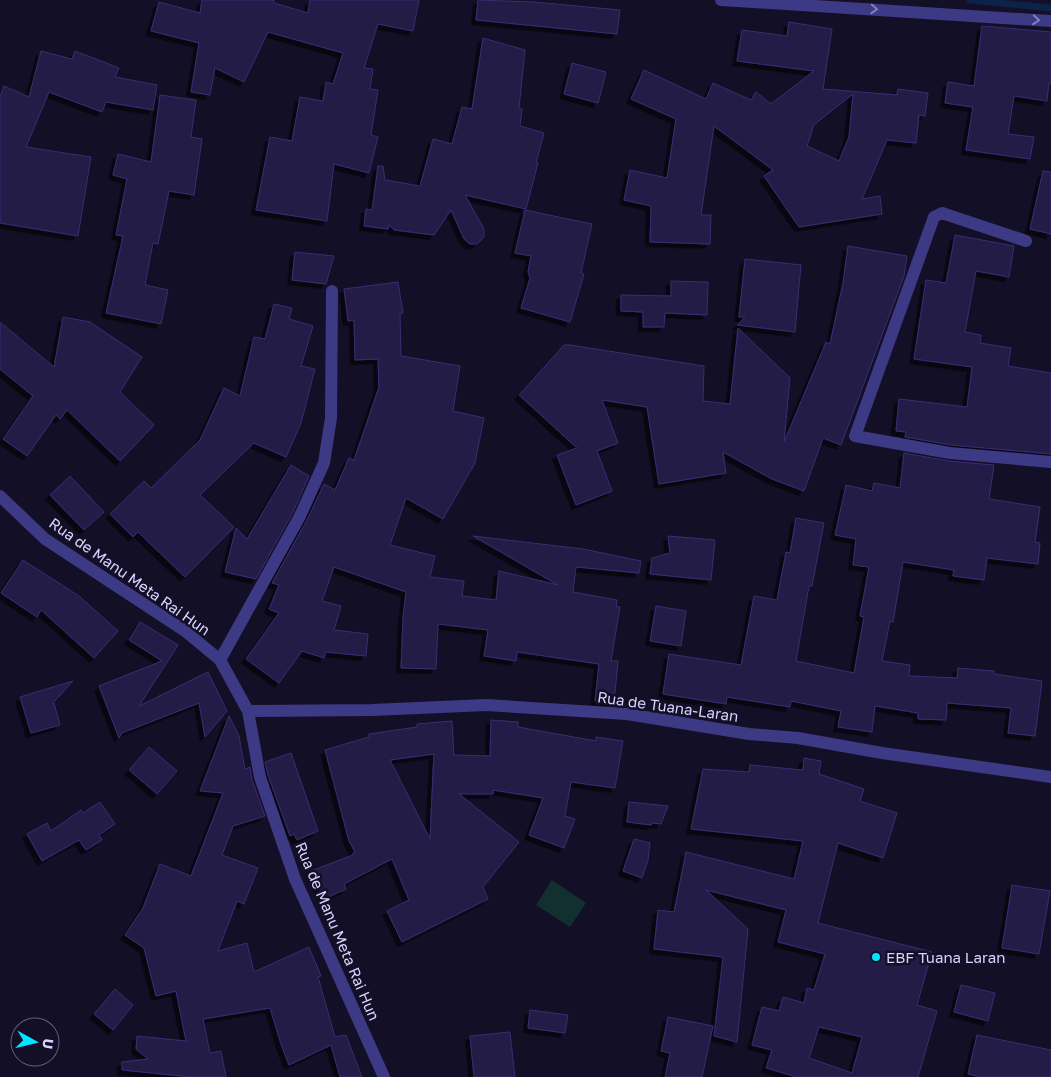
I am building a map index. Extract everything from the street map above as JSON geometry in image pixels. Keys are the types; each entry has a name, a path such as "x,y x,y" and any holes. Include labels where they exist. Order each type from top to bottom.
{"street":[{"path":"721,0 1051,21"},
{"path":"1026,240 942,213 934,218 855,436 950,453 1051,462"},
{"path":"220,660 300,516 324,463 331,418 332,291"},
{"name":"Rua de Manu Meta Rai Hun","path":"0,496 45,539 185,631 220,660 248,711 260,777 294,879 384,1077"},
{"name":"Rua de Tuana-Laran","path":"248,711 372,710 486,705 627,714 749,734 798,738 882,753 1051,777"}],"green space":[{"path":"552,880 586,903 570,927 536,905"}],"building":[{"path":"202,0 274,0 274,3 308,13 310,0 419,0 413,31 378,24 364,68 373,69 370,89 378,90 371,135 378,137 369,173 334,164 327,221 256,210 270,137 292,141 300,97 323,101 326,82 333,84 343,53 268,32 244,82 215,68 210,95 191,92 199,43 151,31 159,2 200,13"},
{"path":"478,0 534,2 620,10 617,34 476,20"},
{"path":"789,22 832,29 823,89 897,95 898,89 928,93 925,116 919,115 916,143 887,140 862,199 880,196 882,214 799,227 764,176 773,170 714,126 701,215 711,215 710,244 650,242 651,206 624,200 630,170 667,178 676,119 631,99 644,70 706,99 713,83 751,100 756,92 771,104 814,71 737,61 742,30 787,36","holes":["853,94 849,137 839,161 807,146 814,125"]},
{"path":"982,26 1051,32 1051,84 1049,83 1047,101 1014,96 1008,134 1034,137 1030,159 966,150 973,107 945,103 948,82 974,86"},
{"path":"483,38 525,50 519,108 522,109 520,126 544,133 526,209 465,195 484,229 484,237 477,244 470,244 464,239 451,210 434,235 394,230 389,225 388,229 364,226 366,209 372,210 378,166 383,166 385,180 420,186 433,139 452,144 462,107 472,109"},
{"path":"41,51 72,59 75,51 119,68 115,77 157,85 153,110 106,102 102,112 49,92 26,147 91,157 78,236 0,223 0,96 4,86 29,97"},
{"path":"572,63 606,72 598,103 564,94"},
{"path":"160,95 196,100 191,137 202,139 194,195 169,191 158,244 153,243 145,285 168,290 161,324 106,313 123,236 116,235 127,179 113,175 118,154 151,162"},
{"path":"1043,171 1051,172 1051,234 1030,229"},
{"path":"525,210 592,224 581,273 584,274 570,322 521,308 530,278 528,272 531,256 515,253"},
{"path":"955,235 1014,246 1009,277 976,271 965,332 981,335 980,343 1011,348 1008,366 1051,373 1051,454 951,445 905,437 906,432 896,431 899,399 967,407 972,367 914,359 926,280 946,283"},
{"path":"848,246 907,256 904,276 841,445 823,438 804,491 772,479 723,452 726,473 659,484 647,407 602,400 618,443 597,451 612,491 576,505 557,455 577,448 519,395 564,345 704,366 703,401 730,404 738,328 790,378 784,442 826,342 830,344 843,283"},
{"path":"295,252 334,256 326,284 292,280"},
{"path":"745,259 801,265 795,332 737,325 745,317 739,317"},
{"path":"671,281 708,282 707,315 665,313 664,327 643,327 643,312 621,311 621,295 671,296"},
{"path":"398,282 403,313 400,314 401,356 460,366 453,411 484,418 475,463 443,519 406,498 390,545 435,556 430,577 464,581 462,596 496,600 499,571 558,585 473,536 583,549 641,561 639,573 576,567 573,592 617,600 616,606 620,607 611,661 618,661 614,703 595,701 599,664 517,652 516,661 484,656 488,630 438,624 436,669 401,668 406,592 334,567 322,601 341,606 334,630 368,634 366,656 326,652 324,658 302,651 279,683 246,659 279,613 269,609 279,585 272,583 307,520 324,484 335,490 349,458 354,460 379,387 378,359 355,360 354,320 348,321 344,289"},
{"path":"274,304 292,308 289,319 313,326 301,366 315,369 301,423 286,457 254,443 200,495 234,527 185,577 138,532 133,537 110,514 144,481 151,488 200,440 224,388 240,396 254,337 265,339"},
{"path":"63,317 90,322 142,357 120,392 154,425 120,461 67,410 60,419 56,415 27,456 3,439 33,396 0,369 0,322 54,367"},
{"path":"904,453 949,461 994,465 989,499 1040,507 1035,542 1040,543 1038,564 987,558 984,580 953,576 954,570 903,562 893,622 890,621 882,661 910,665 909,676 957,678 958,668 994,671 994,674 1042,681 1035,736 1008,733 1011,708 947,703 946,720 918,719 918,713 875,706 872,732 838,727 841,711 791,701 790,707 727,697 726,704 663,694 669,654 741,665 754,596 777,600 786,552 790,553 796,518 824,523 812,586 809,586 796,661 854,673 864,617 860,616 869,567 853,565 856,539 835,535 846,485 872,491 874,483 900,488"},
{"path":"291,465 309,476 293,512 256,579 225,572 236,528 247,539"},
{"path":"70,476 104,512 84,530 50,495"},
{"path":"668,536 715,540 711,580 650,574 652,558 670,553"},
{"path":"23,560 79,596 118,631 94,658 41,610 37,617 1,593"},
{"path":"656,606 686,611 681,646 650,641"},
{"path":"140,622 178,645 139,706 208,672 227,711 205,737 199,703 122,733 119,738 99,686 162,661 129,640"},
{"path":"73,681 52,704 54,703 60,725 31,733 20,697"},
{"path":"229,716 239,736 245,769 250,767 252,780 265,816 233,826 222,855 258,868 244,904 237,901 218,951 247,943 254,972 309,947 321,976 318,977 335,1037 346,1035 362,1077 340,1077 331,1045 289,1065 270,1008 203,1019 210,1053 221,1051 226,1077 192,1077 122,1070 122,1062 148,1059 136,1049 137,1036 186,1041 176,991 156,996 144,948 125,935 143,908 160,864 191,876 223,793 200,791"},
{"path":"491,720 518,722 518,727 596,741 596,737 623,741 615,788 571,782 565,816 575,819 564,848 529,835 543,798 493,790 493,794 459,794 519,842 483,887 488,899 402,942 387,911 409,900 392,859 344,884 346,889 324,899 311,871 353,855 355,852 349,841 325,750 369,737 369,734 417,727 417,724 452,721 454,755 490,756","holes":["434,754 430,839 390,760"]},
{"path":"149,747 177,771 157,794 129,770"},
{"path":"291,753 318,831 297,840 294,834 290,836 265,762"},
{"path":"804,758 821,761 819,774 864,789 860,801 897,813 883,858 838,843 818,923 932,952 917,1005 937,1011 918,1077 797,1077 766,1068 772,1050 752,1045 762,1007 779,1011 783,997 804,1003 807,988 814,990 825,954 778,942 786,910 706,890 748,929 737,1042 714,1036 723,957 654,949 658,910 674,912 686,852 794,879 803,841 691,829 703,769 749,772 750,765 803,770","holes":["819,1027 862,1037 852,1073 809,1058"]},
{"path":"100,802 115,824 99,835 102,840 86,850 79,840 42,861 27,834 47,823 51,831 81,810 83,813"},
{"path":"629,802 668,806 661,824 652,823 651,825 627,822"},
{"path":"634,839 650,843 648,860 642,878 623,871"},
{"path":"1012,885 1050,891 1039,954 1002,948"},
{"path":"961,985 995,993 988,1021 954,1012"},
{"path":"115,989 133,1005 113,1030 94,1014"},
{"path":"530,1010 568,1015 565,1033 528,1028"},
{"path":"668,1017 713,1026 702,1077 665,1077 670,1053 661,1051"},
{"path":"510,1032 515,1077 474,1077 470,1036"},
{"path":"977,1035 1051,1050 1051,1077 981,1077 968,1074"}],"waterway":[{"path":"970,0 1051,8"}],"place":[{"name":"EBF Tuana Laran","path":"876,957"}]}
